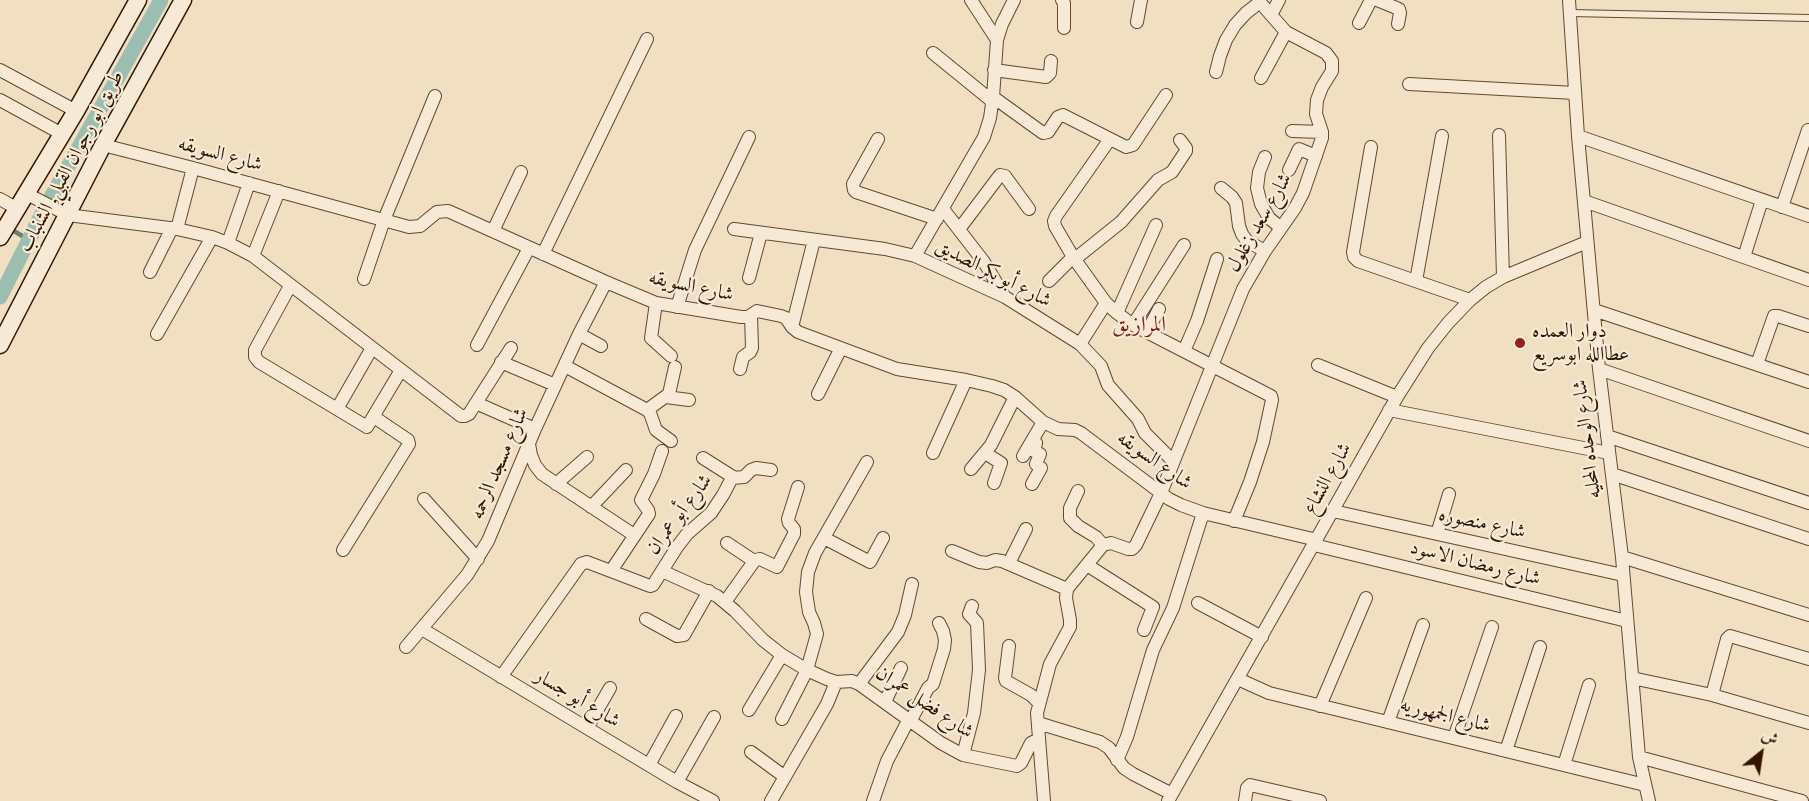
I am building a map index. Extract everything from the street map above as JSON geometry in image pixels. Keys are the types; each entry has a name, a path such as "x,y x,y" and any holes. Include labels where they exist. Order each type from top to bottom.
{"street":[{"name":"طريق ابو رجوان القبلي, الشنباب","path":"0,237 16,208 31,196 62,134 138,0"},
{"name":"طريق ابو رجوان القبلي, الشنباب","path":"0,345 64,214 183,0"},
{"path":"971,0 997,40"},
{"path":"915,256 984,137 993,99 997,40 1014,0"},
{"path":"1062,0 1064,28"},
{"path":"1137,22 1141,0"},
{"path":"1271,15 1280,0"},
{"path":"1359,23 1371,0"},
{"path":"1377,0 1399,9 1398,24"},
{"name":"شارع الوحده المحليه","path":"1569,0 1578,136 1599,369 1622,557 1640,757 1649,801"},
{"path":"1216,72 1226,40 1241,19 1259,1"},
{"name":"شارع سعد زغلول","path":"1103,545 1111,543 1128,549 1134,547 1161,493 1243,289 1303,193 1322,138 1316,114 1317,100 1332,71 1332,61 1326,52 1286,32 1259,1"},
{"path":"1260,78 1286,32"},
{"path":"543,254 647,39"},
{"path":"933,53 993,99 1043,133 1049,131 1058,117 1063,116 1122,146 1134,145 1166,96"},
{"path":"994,70 1046,77 1050,73 1051,61"},
{"path":"0,70 76,111"},
{"path":"1409,84 1575,93"},
{"path":"364,279 384,220 435,96"},
{"path":"0,99 62,134"},
{"path":"1782,207 1808,130"},
{"path":"1292,131 1322,132"},
{"path":"1499,135 1503,277"},
{"path":"1416,281 1442,136"},
{"path":"1578,136 1809,216"},
{"path":"677,307 695,250 748,137"},
{"path":"878,139 854,184 854,190 940,214 960,228 1005,297"},
{"path":"1110,139 1056,216 1055,226 1074,258 1106,303 1117,313 1133,325 1269,394 1272,400 1263,442 1234,520"},
{"path":"1049,281 1074,258 1121,222 1158,180 1172,172 1186,151 1180,140"},
{"name":"شارع السويقه","path":"103,145 414,227 425,224 437,212 448,211 656,303 741,317 760,311 781,316 786,318 798,332 897,369 966,380 1004,390 1043,422 1058,429 1075,430 1081,433 1161,493 1181,505 1316,543"},
{"path":"1371,147 1353,255 1358,261 1470,300"},
{"path":"1289,170 1298,150 1316,156"},
{"path":"1266,158 1259,172 1257,188 1261,204 1269,218 1281,228"},
{"path":"150,272 174,228 194,168"},
{"path":"493,231 520,172"},
{"path":"960,228 1000,175 1005,176 1029,209"},
{"path":"228,243 249,183"},
{"path":"1221,188 1236,203 1242,234 1247,241 1265,251"},
{"path":"253,256 279,191"},
{"path":"31,196 64,214 174,228 228,243 253,256 461,416 469,414 510,348"},
{"path":"0,199 16,208"},
{"path":"1744,257 1762,200"},
{"path":"1584,201 1809,280"},
{"path":"1117,313 1156,225"},
{"name":"شارع أبو بكر الصديق","path":"734,229 885,249 915,256 1005,297 1080,344 1101,366 1108,385 1138,419 1146,433 1173,461"},
{"path":"749,278 761,233"},
{"path":"157,334 212,237"},
{"path":"792,327 814,240"},
{"name":"شارع النشاع","path":"1170,798 1316,543 1389,410 1428,348 1470,300 1503,277 1587,242"},
{"path":"1133,325 1184,245"},
{"path":"477,345 529,248"},
{"path":"1184,351 1218,260"},
{"name":"شارع مسجد الرحمه","path":"406,647 478,559 496,523 555,385 606,282"},
{"path":"290,286 255,350 255,357 259,362 365,426 369,425 401,370"},
{"path":"647,410 666,397 670,390 673,361 651,338 656,303"},
{"path":"1080,344 1106,303"},
{"path":"1147,332 1159,309"},
{"path":"1594,310 1809,382"},
{"path":"740,369 741,360 752,348 751,315"},
{"path":"1757,364 1774,316 1809,326"},
{"path":"579,334 602,346"},
{"path":"337,409 372,348"},
{"path":"818,394 841,348"},
{"path":"501,362 555,385"},
{"path":"1318,365 1397,397"},
{"path":"565,366 647,410 652,416 656,430 671,441"},
{"path":"1599,369 1809,441"},
{"path":"933,453 966,380"},
{"path":"666,397 689,400"},
{"path":"970,469 991,445 1015,398"},
{"path":"476,403 535,429"},
{"path":"1389,410 1609,453"},
{"path":"343,550 409,444 408,440 374,417"},
{"path":"1023,456 1043,422"},
{"path":"1607,436 1809,503"},
{"path":"1032,441 1036,443 1034,451 1040,454 1036,464 1041,468 1032,484"},
{"path":"529,444 535,465 542,474 634,535"},
{"path":"611,571 648,514 641,500 662,451"},
{"path":"985,453 1001,463 994,483"},
{"path":"556,484 587,457"},
{"path":"703,458 733,477"},
{"path":"782,719 807,670 817,634 808,612 806,592 808,572 815,553 867,462"},
{"name":"شارع أبو عمران","path":"501,677 581,564 589,562 651,586 656,583 687,534 711,513 733,477 744,477 756,468 771,470"},
{"path":"591,507 626,470"},
{"path":"1612,474 1809,539"},
{"path":"725,602 754,561 759,559 777,567 794,534 788,519 798,487"},
{"path":"1044,801 1037,713 1039,702 1050,664 1070,627 1067,589 1103,545 1070,518 1070,508 1078,491"},
{"path":"1437,534 1449,494"},
{"path":"424,499 478,559"},
{"name":"شارع منصوره","path":"1333,511 1623,575"},
{"path":"1117,760 1127,736 1150,657 1173,608 1203,513"},
{"path":"1009,563 1026,529"},
{"path":"824,538 870,562 883,538"},
{"path":"727,543 754,561"},
{"name":"شارع رمضان الاسود","path":"1316,543 1628,621"},
{"path":"952,550 979,562 999,560 1009,563 1067,589"},
{"path":"1622,557 1809,615"},
{"path":"1087,565 1153,607 1144,630"},
{"name":"شارع فضل عمران","path":"662,572 709,591 725,602 763,640 782,655 807,670 836,682 844,680 859,684 952,750 963,755 1017,766 1021,763 1031,743 1039,739"},
{"path":"859,684 898,632 905,615 912,584"},
{"path":"646,619 677,636 684,635 709,591"},
{"path":"1320,706 1366,598"},
{"path":"1198,603 1262,637"},
{"path":"963,755 974,713 979,670 977,624 969,614 972,606"},
{"path":"873,801 890,754 928,688 933,684 945,640 939,623"},
{"path":"1388,722 1423,624"},
{"path":"1454,738 1492,627"},
{"name":"شارع أبو جسار","path":"422,629 677,782 713,801"},
{"path":"1712,695 1727,639 1730,636 1809,659"},
{"path":"1008,646 1006,681 1039,702"},
{"path":"1506,751 1540,647"},
{"path":"749,710 782,655"},
{"path":"885,702 901,668"},
{"path":"1632,678 1712,695 1809,723"},
{"name":"شارع الجمهوريه","path":"1238,679 1269,693 1645,785"},
{"path":"771,801 827,704 836,682"},
{"path":"1564,765 1589,685"},
{"path":"587,728 610,688"},
{"path":"649,765 676,717"},
{"path":"677,782 714,717"},
{"path":"1038,723 1100,742 1133,774 1170,798"},
{"path":"751,752 785,777"},
{"path":"1640,757 1802,801"},
{"path":"1245,801 1247,788 1251,785 1320,801"}],"lane":[{"path":"1570,13 1809,18"}],"waterway":[{"path":"0,297 45,208 161,0"},
{"path":"14,231 29,240"}],"place":[{"name":"دوار العمده عطاالله ابوسريع","path":"1520,343"}],"district":[{"name":"المرازيق","path":"1139,326"}]}
